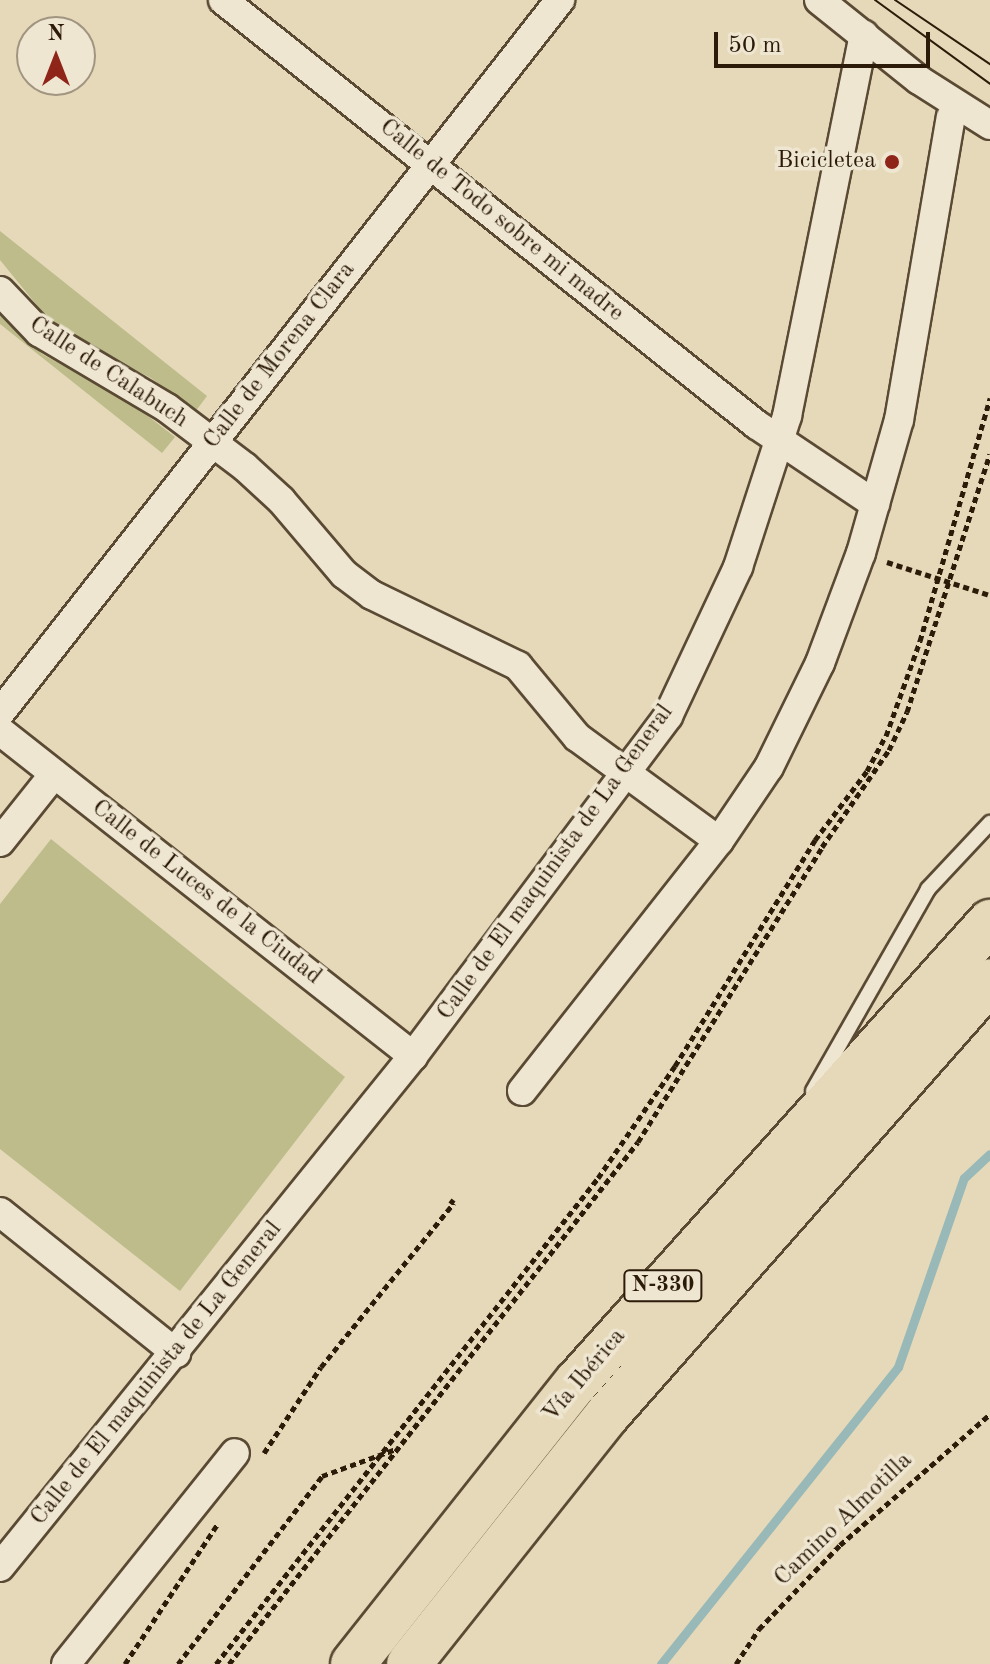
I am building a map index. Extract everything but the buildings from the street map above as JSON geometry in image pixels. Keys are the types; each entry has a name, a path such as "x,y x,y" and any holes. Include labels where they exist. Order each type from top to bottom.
{"highway":[{"name":"Vía Ibérica","path":"353,1664 576,1383 990,922"},
{"name":"Vía Ibérica","path":"409,1664 608,1414 990,981"}],"street":[{"name":"Calle de Todo sobre mi madre","path":"223,0 779,441 875,504"},
{"name":"Calle de Morena Clara","path":"0,713 560,0"},
{"path":"819,0 956,113 990,125"},
{"name":"Calle de El maquinista de La General","path":"0,1567 413,1056 668,716 716,622 779,441 796,378 864,35"},
{"path":"522,1091 719,841 769,767 820,663 875,504 899,420 956,113"},
{"name":"Calle de Calabuch","path":"0,291 39,332 167,408 212,442 281,500 344,574 398,609 472,640 518,666 577,737 719,841"},
{"name":"Calle de Luces de la Ciudad","path":"0,731 413,1056"},
{"path":"0,842 54,774"},
{"path":"0,1212 176,1353"},
{"path":"66,1664 248,1455"}],"lane":[{"path":"781,1152 928,889 990,823"}],"path":[{"path":"216,1664 598,1178 873,759 886,736 935,595 990,398"},
{"path":"229,1664 638,1142 822,847 889,750 907,712 990,454"},
{"path":"887,562 990,595"},
{"path":"248,1455 454,1203 450,1200"},
{"name":"Camino Almotilla","path":"736,1664 759,1629 840,1545 990,1414"},
{"path":"178,1664 322,1476 382,1451 399,1448"},
{"path":"125,1664 219,1522"}],"shaded area":[{"path":"0,231 207,396 195,412 151,378 76,339 44,314 0,260"},
{"path":"0,315 42,354 130,402 175,437 162,453 0,324"},
{"path":"51,839 345,1077 180,1291 0,1149 0,904"}],"waterway":[{"path":"661,1664 898,1367 964,1178 990,1154"}],"tram line":[{"path":"875,0 990,84"},
{"path":"895,0 990,64"}],"place":[{"name":"Bicicletea","path":"892,162"}]}
